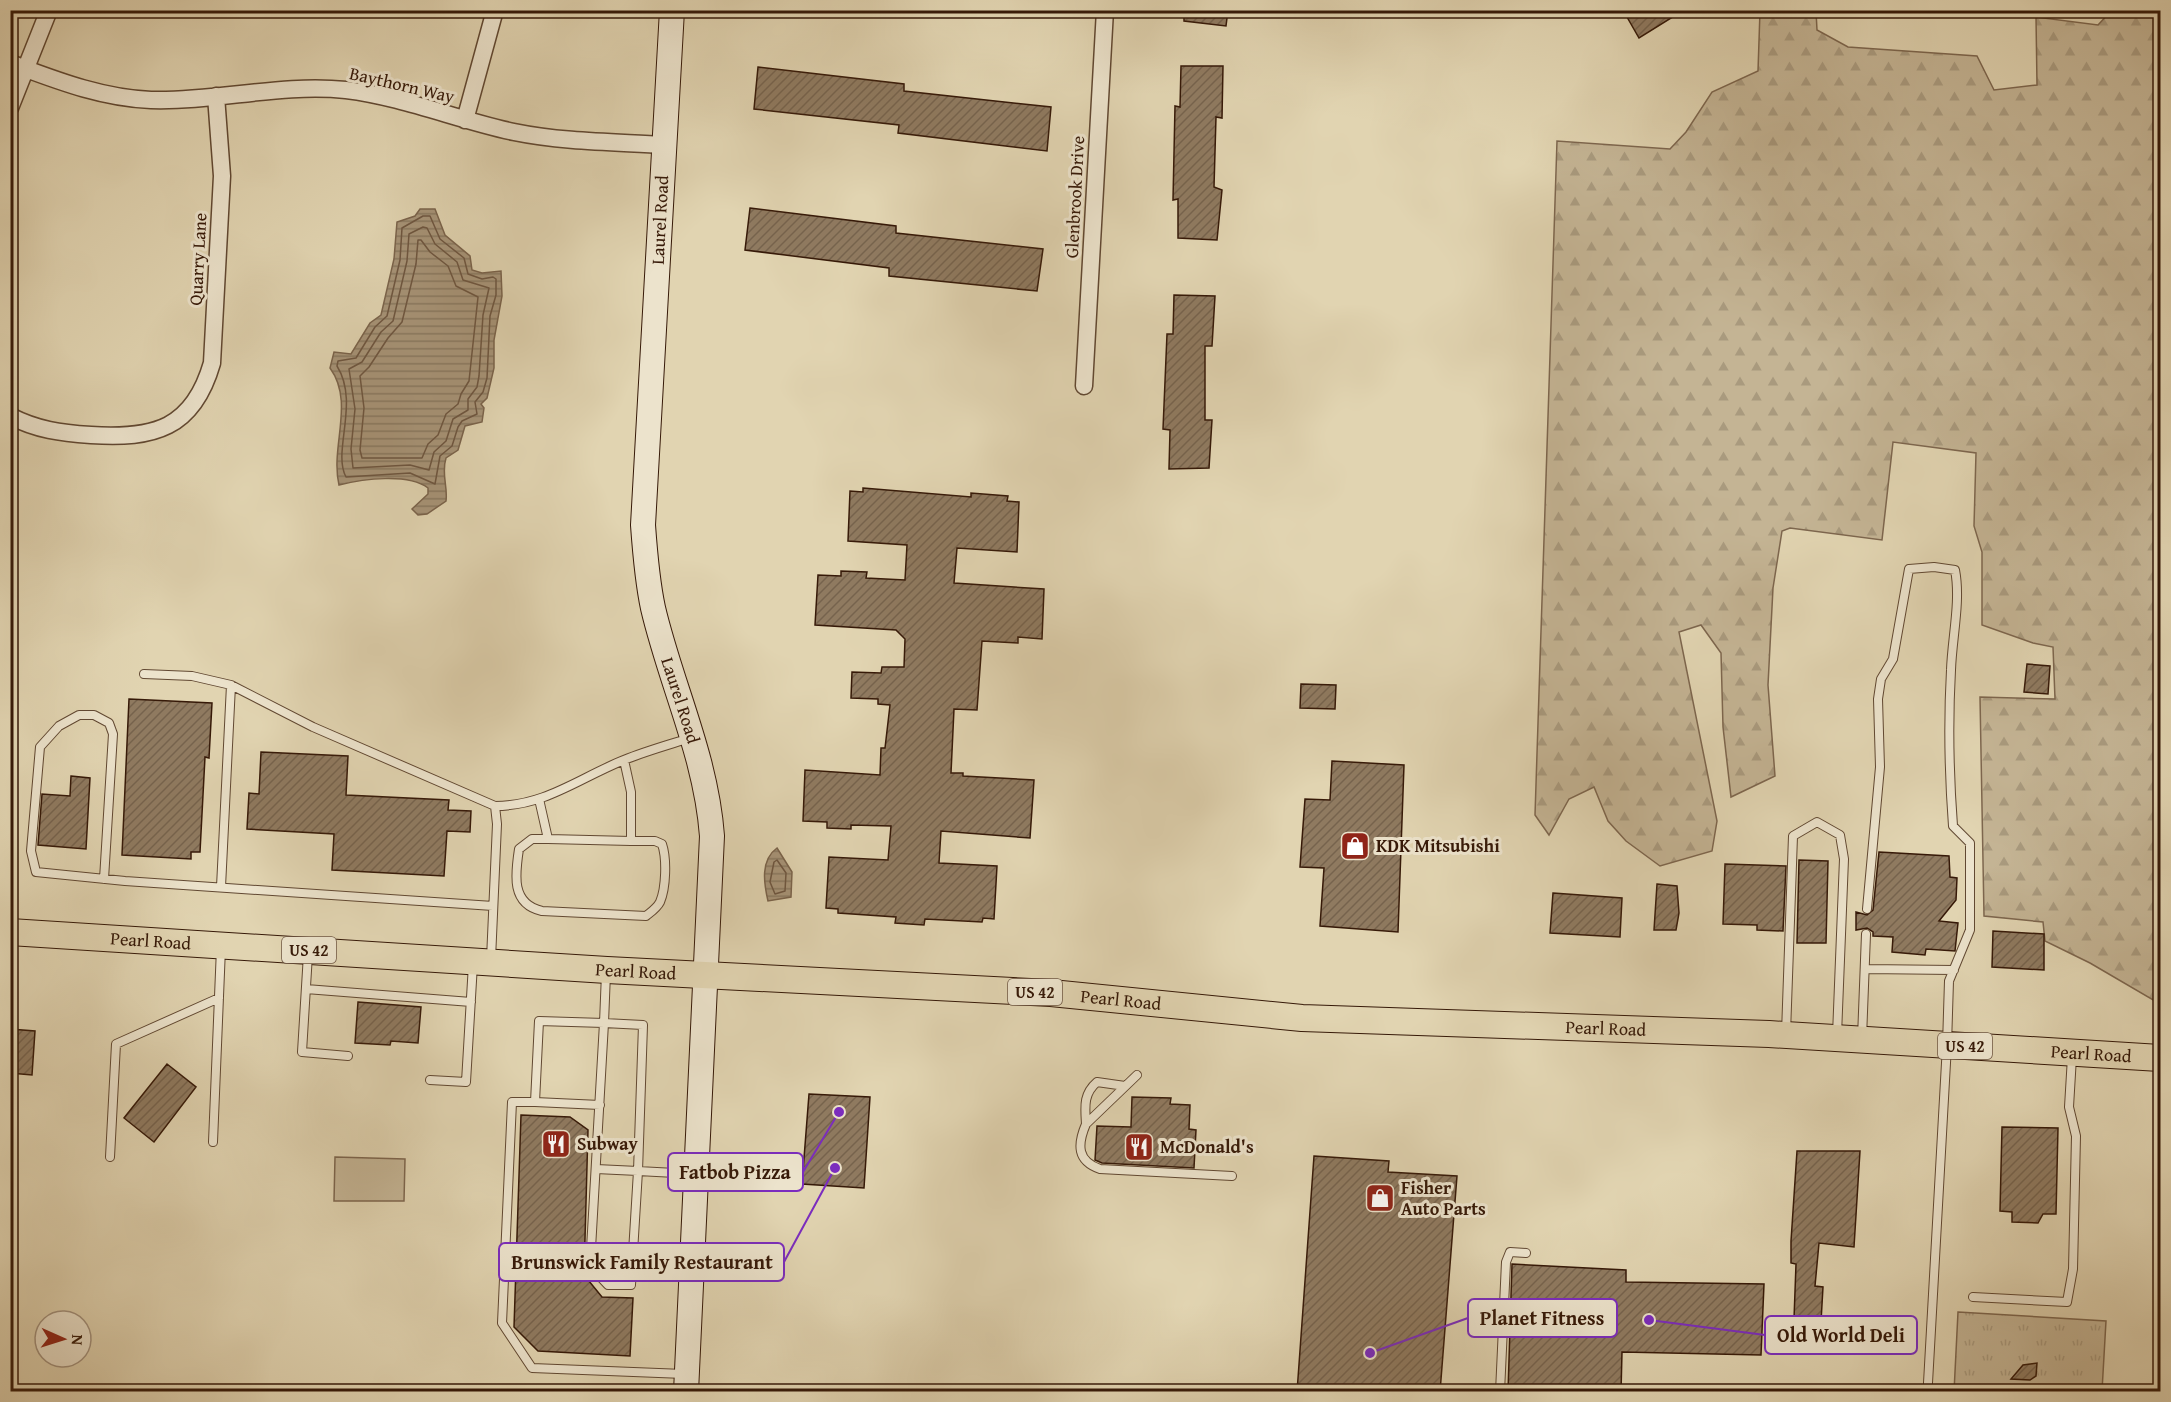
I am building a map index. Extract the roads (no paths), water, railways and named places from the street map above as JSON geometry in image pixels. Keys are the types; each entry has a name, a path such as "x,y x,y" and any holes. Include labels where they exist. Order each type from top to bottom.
{"main road":[{"name":"Pearl Road","path":"10,932 607,970 1051,993 1302,1018 1786,1035 2160,1058"}],"street":[{"path":"10,108 18,66 49,10"},
{"path":"465,120 495,10"},
{"name":"Laurel Road","path":"672,10 643,525 646,567 653,608 704,774 712,836 687,1383"},
{"name":"Glenbrook Drive","path":"1084,386 1105,10"},
{"name":"Baythorn Way","path":"18,66 84,90 115,97 151,100 311,88 347,90 515,132 556,138 664,145"},
{"name":"Quarry Lane","path":"10,416 28,425 55,433 125,437 146,435 166,428 182,417 196,402 206,385 212,363 222,176 216,96"}],"lane":[{"path":"1867,909 1880,767 1878,699 1881,680 1893,659 1909,569 1934,567 1955,570 1958,582 1950,684 1948,760 1953,826 1970,843 1970,930 1949,981 1946,1000 1947,1045 1928,1383"},
{"path":"144,674 192,676 231,685 312,727 495,806 519,806 539,799 624,760 693,736"},
{"path":"221,888 231,685"},
{"path":"104,879 113,734 108,723 94,715 79,715 59,726 40,747 32,852 36,872 104,879 221,888 493,906"},
{"path":"624,760 632,792 631,841"},
{"path":"539,799 548,839"},
{"path":"430,1080 466,1082 471,1002 493,906 497,824 495,806"},
{"path":"1786,1035 1793,836 1817,822 1840,835 1844,859 1850,1039"},
{"path":"532,839 631,841 655,841 662,844 665,852 663,895 659,905 646,916 542,911 527,905 519,897 516,879 519,849 532,839"},
{"path":"1850,1039 1865,969 1866,934"},
{"path":"213,1142 221,945"},
{"path":"308,950 302,1052 348,1056"},
{"path":"1865,969 1954,970"},
{"path":"535,1102 539,1021 604,1023 643,1025 631,1286 608,1285 590,1266 600,1106 604,1023 607,970"},
{"path":"306,989 471,1002"},
{"path":"110,1157 116,1044 219,998"},
{"path":"1972,1297 2067,1302 2073,1269 2076,1147 2069,1107 2072,1053"},
{"path":"1137,1075 1086,1124 1082,1133 1081,1148 1082,1158 1088,1165 1100,1168 1232,1176"},
{"path":"1086,1124 1084,1101 1090,1088 1097,1082 1125,1086"},
{"path":"600,1106 512,1102 502,1323 532,1368 687,1383"},
{"path":"596,1169 695,1174"},
{"path":"1500,1392 1506,1262 1510,1252 1526,1253"}],"water":[{"path":"420,209 435,209 445,235 470,256 472,270 482,273 501,271 502,296 494,340 494,368 487,398 481,404 484,408 482,422 465,426 458,450 446,458 444,469 446,501 427,514 418,515 412,509 428,494 428,488 419,483 409,480 385,479 339,485 337,455 341,395 330,368 334,352 351,354 370,323 381,315 394,259 397,222 415,216"},
{"path":"777,848 792,872 791,897 768,901 765,887 766,866 768,859"}],"place":[{"name":"KDK Mitsubishi","path":"1355,846"},
{"name":"Fatbob Pizza","path":"839,1112"},
{"name":"Subway","path":"556,1144"},
{"name":"McDonald's","path":"1139,1147"},
{"name":"Brunswick Family Restaurant","path":"835,1168"},
{"name":"Fisher Auto Parts","path":"1380,1198"},
{"name":"Old World Deli","path":"1649,1320"},
{"name":"Planet Fitness","path":"1370,1353"}]}
